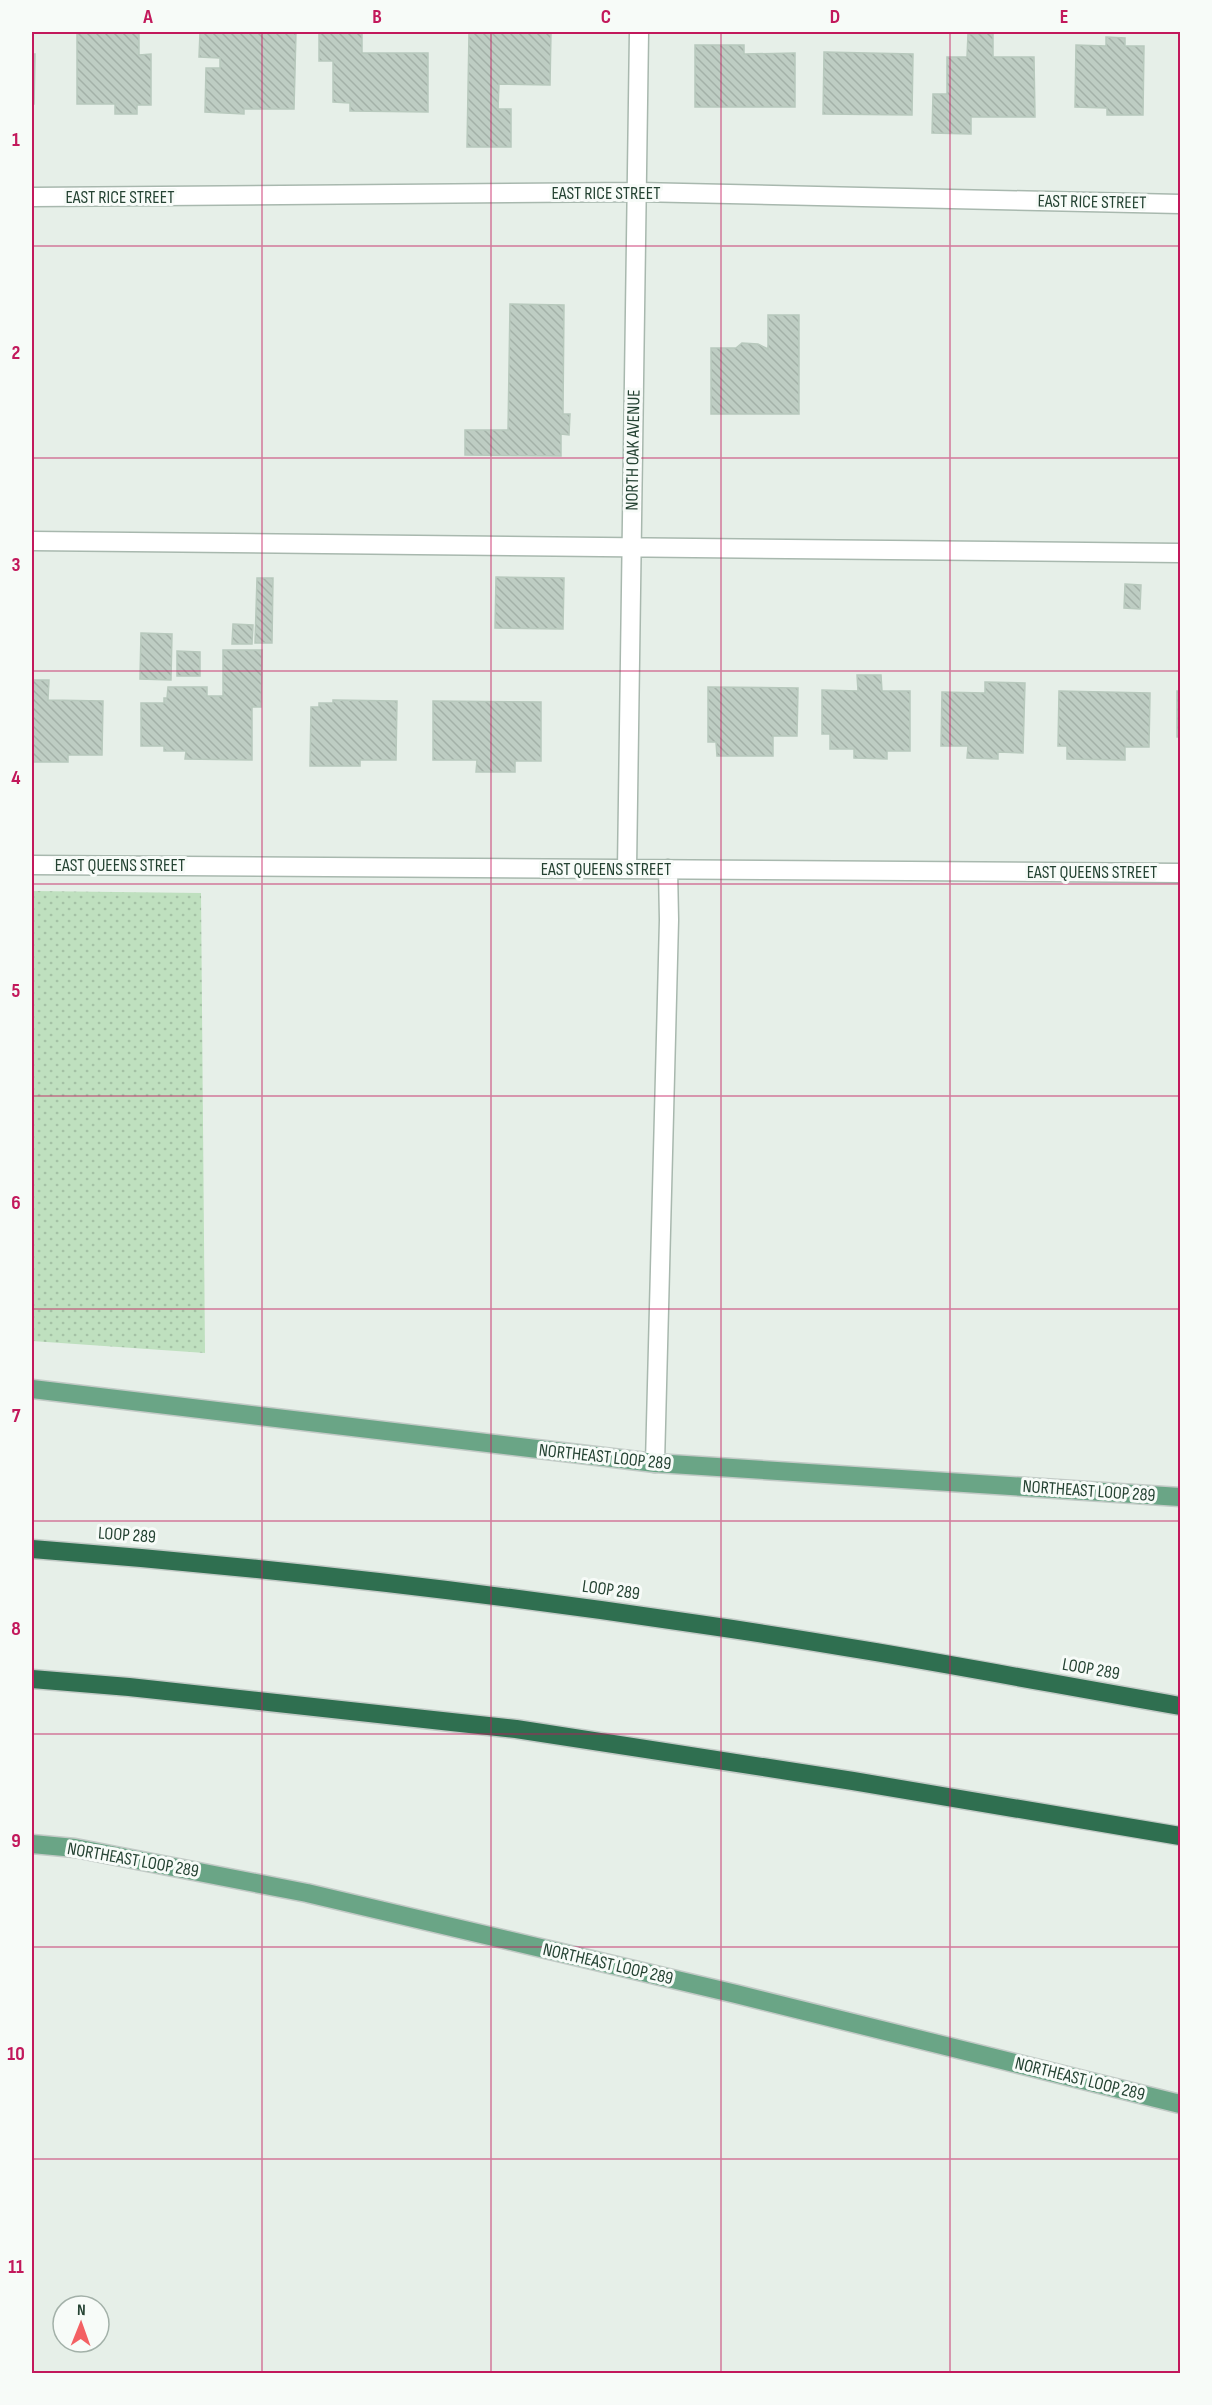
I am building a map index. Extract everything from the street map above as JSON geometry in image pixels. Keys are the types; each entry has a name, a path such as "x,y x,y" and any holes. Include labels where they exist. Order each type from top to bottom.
{"highway":[{"name":"LOOP 289","path":"32,1549 196,1562 553,1603 702,1624 1180,1706"},
{"path":"32,1679 141,1688 516,1729 853,1781 1180,1836"}],"main road":[{"name":"NORTHEAST LOOP 289","path":"32,1389 655,1463 1180,1497"},
{"name":"NORTHEAST LOOP 289","path":"32,1844 75,1848 307,1893 736,1994 1180,2104"}],"street":[{"name":"NORTH OAK AVENUE","path":"627,869 639,32"},
{"name":"EAST RICE STREET","path":"32,197 637,192 1180,204"},
{"path":"32,541 1180,553"},
{"name":"EAST QUEENS STREET","path":"32,864 1180,873"},
{"path":"655,1463 668,967 668,869"}],"green space":[{"path":"32,891 201,893 205,1353 32,1341"}],"building":[{"path":"77,32 139,32 139,55 151,54 151,105 137,105 137,114 115,114 115,104 77,104"},
{"path":"200,32 296,32 294,109 244,109 244,114 205,112 206,68 220,68 220,58 199,57"},
{"path":"319,32 362,32 362,53 428,53 428,112 350,111 350,103 333,102 333,61 319,61"},
{"path":"469,32 551,32 550,85 499,84 498,109 511,109 511,147 467,147"},
{"path":"993,33 993,57 1034,57 1035,117 971,117 971,134 932,133 933,94 947,94 947,57 967,57 968,34"},
{"path":"1106,37 1125,38 1125,46 1144,46 1143,115 1107,115 1107,108 1075,107 1076,45 1106,46"},
{"path":"695,45 744,45 744,54 795,53 795,107 695,107"},
{"path":"824,52 913,54 912,115 823,114"},
{"path":"32,54 35,54 34,104 32,104"},
{"path":"510,304 564,305 563,414 570,414 569,435 561,434 561,456 465,455 465,430 508,430"},
{"path":"768,315 799,315 799,414 711,414 711,348 736,348 742,343 758,344 768,349"},
{"path":"496,577 564,578 563,629 495,628"},
{"path":"257,578 273,578 272,643 255,643"},
{"path":"1125,584 1141,585 1140,609 1124,608"},
{"path":"233,624 253,625 252,644 232,644"},
{"path":"141,633 172,634 171,680 140,679"},
{"path":"223,650 262,650 261,707 252,707 252,760 185,759 186,751 164,751 164,746 141,746 141,703 164,703 168,687 207,687 207,696 223,696"},
{"path":"177,651 200,652 200,676 177,676"},
{"path":"857,675 881,675 882,691 910,691 910,751 887,751 887,759 854,758 854,749 830,749 830,734 822,734 822,690 858,691"},
{"path":"32,680 49,680 48,700 103,701 102,755 68,755 68,762 32,762"},
{"path":"985,682 1025,683 1023,753 998,752 998,759 967,758 968,746 941,746 942,692 985,693"},
{"path":"708,687 798,688 797,736 773,736 773,756 717,756 716,742 708,742"},
{"path":"1059,691 1150,693 1149,747 1125,747 1125,760 1067,759 1067,746 1058,746"},
{"path":"1177,691 1180,691 1180,737 1177,737"},
{"path":"333,700 397,701 396,760 360,760 360,766 310,766 311,707 319,707 319,703 333,703"},
{"path":"433,701 541,702 541,761 515,761 515,772 476,772 477,760 433,760"}]}
